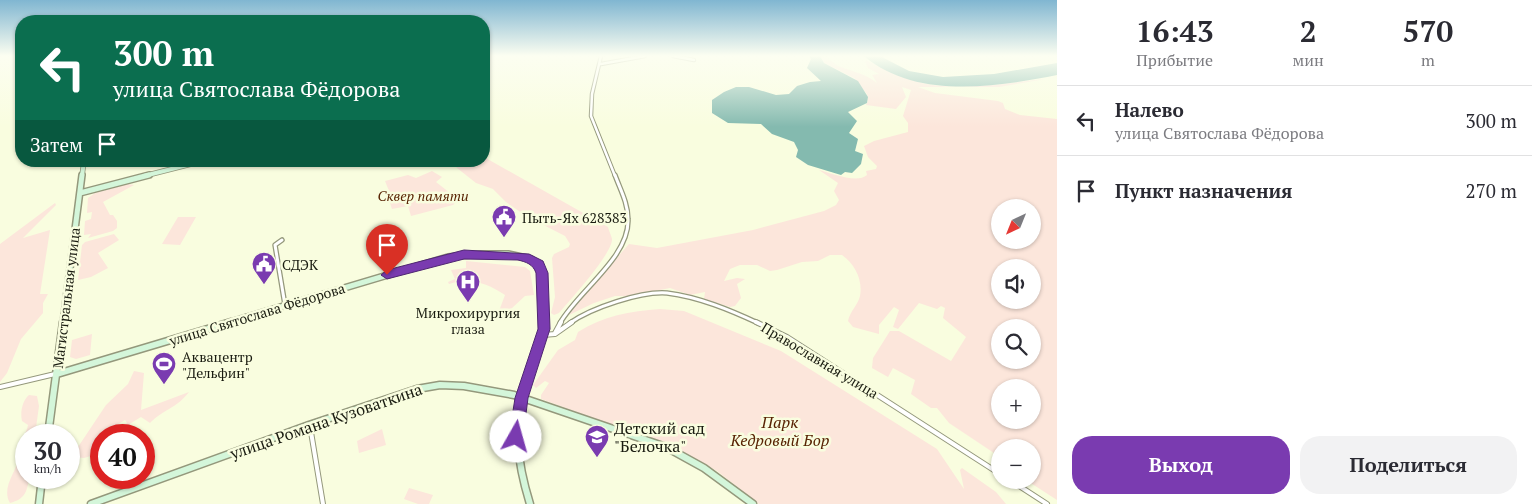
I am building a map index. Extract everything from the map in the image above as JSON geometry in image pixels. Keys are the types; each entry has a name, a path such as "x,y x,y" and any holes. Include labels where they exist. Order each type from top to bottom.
{"street":[{"path":"543,335 554,334 561,319 614,255 628,228 625,200 591,116 592,94 596,80"},
{"name":"Магистральная улица","path":"50,424 83,167"},
{"path":"80,193 181,167"},
{"path":"282,240 275,245 285,305"},
{"name":"улица Святослава Фёдорова","path":"57,374 285,305 456,256 486,254 518,256 534,261 541,269 545,318 543,335 521,398 517,429 517,450 530,504"},
{"name":"Православная улица","path":"554,334 584,312 616,301 665,293 678,294 713,304 759,322 786,337 991,468"},
{"path":"0,387 57,374"},
{"name":"улица Романа Кузоваткина","path":"90,504 309,425 434,385 464,386 521,398 677,452 704,468 753,504"},
{"path":"309,425 323,504"},
{"path":"38,504 40,489"},
{"path":"1024,489 1047,504"}],"green space":[{"path":"855,80 872,80 877,83 875,80 912,80 937,86 952,87 918,87 935,93 998,101 1003,103 1005,109 1020,115 1057,119 1057,500 1040,489 1041,439 991,439 991,451 949,423 937,408 931,408 911,394 915,380 893,368 888,377 872,368 873,358 890,331 899,331 951,361 966,337 943,318 945,308 941,306 937,309 919,303 898,329 893,327 899,310 894,307 879,325 879,334 853,327 848,321 859,299 861,290 857,273 851,263 842,255 830,255 818,261 802,262 770,271 757,265 740,265 730,269 724,281 737,278 745,279 737,284 741,298 735,306 730,307 704,299 705,292 690,295 670,288 630,296 615,296 594,303 569,315 568,313 629,244 657,248 753,230 824,211 836,205 839,200 834,191 838,183 819,170 844,177 857,178 867,175 866,171 876,169 877,166 868,157 864,146 874,141 908,132 908,123 903,116 911,90 902,87 906,97 896,109 866,105 868,101 867,94"},
{"path":"1042,80 999,87 968,87"},
{"path":"490,160 608,227 612,239 606,255 559,313 554,315 551,313 555,297 552,258 554,254 569,247 570,244 565,236 526,216 506,202 493,189 476,183 457,168 490,167"},
{"name":"Сквер памяти","path":"432,171 442,177 436,182 459,200 453,205 411,216 408,206 392,209 388,197 391,196 385,181 408,175 416,178"},
{"path":"128,184 134,185 103,202 110,215 113,215 117,221 117,228 113,231 88,238 91,234 84,235 85,221 91,219 92,212 87,213 88,198 95,193"},
{"path":"55,203 56,205 23,238 50,230 40,294 48,294 43,303 43,313 21,339 7,373 0,382 0,244"},
{"path":"178,217 196,217 180,245 162,244"},
{"path":"114,234 119,240 98,253 108,268 91,277 78,280 82,245 85,242"},
{"path":"466,261 525,267 530,271 534,295 525,296 500,319 496,319 505,295 478,282 464,281 449,284 448,282 455,279 451,270 466,268"},
{"name":"Парк Кедровый Бор","path":"660,309 684,311 781,351 937,449 964,489 960,470 962,468 996,492 1006,504 759,504 717,471 680,450 541,399 541,395 549,383 545,381 536,388 533,385 558,350 575,340 578,332 587,326 617,315"},
{"path":"92,334 90,355 76,359 70,357 72,340"},
{"path":"134,371 144,373 141,410 189,392 180,402 160,414 150,423 141,417 130,424 126,424 125,420 118,424 93,424 106,405 128,384"},
{"path":"29,395 37,396 39,406 37,424 26,424 22,421 22,407"},
{"path":"90,429 90,456 80,458 80,444"},
{"path":"382,429 386,445 359,453 357,441"},
{"path":"15,468 15,489 26,489 22,497 10,503 7,492"},
{"path":"409,488 433,495 429,504 418,504 404,499"}],"water":[{"path":"819,80 855,80 868,97 867,103 848,112 857,121 849,133 858,139 855,151 863,154 861,164 852,173 845,172 841,175 808,165 796,157 798,150 794,142 772,134 761,124 728,123 712,113 712,100 736,87 749,87 776,95 789,94 797,86 821,81"},
{"path":"910,80 1030,80 983,86 932,85"}],"place":[{"name":"Пыть-Ях 628383","path":"504,238"},
{"name":"СДЭК","path":"264,285"},
{"name":"Микрохирургия глаза","path":"468,303"},
{"name":"Аквацентр \"Дельфин\"","path":"164,385"},
{"name":"Детский сад \"Белочка\"","path":"597,458"}],"route":[{"path":"387,275 464,254 518,256 529,258 539,264 542,273 544,329 521,398 516,437"}]}
